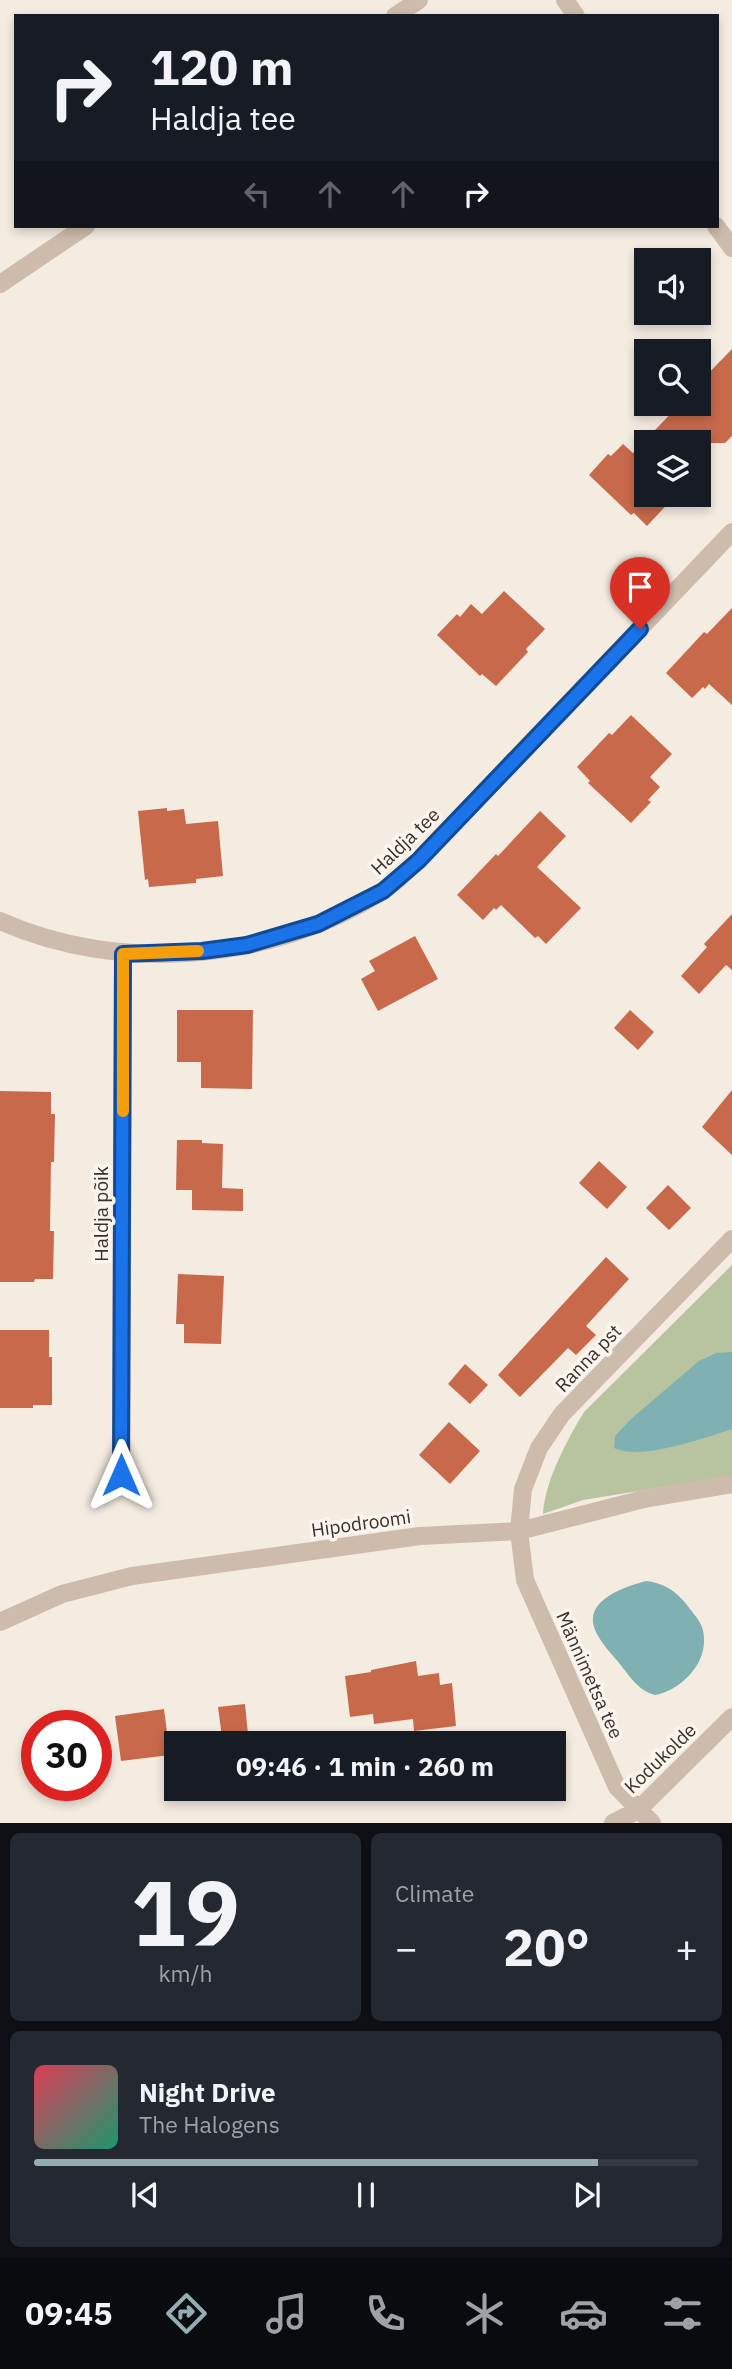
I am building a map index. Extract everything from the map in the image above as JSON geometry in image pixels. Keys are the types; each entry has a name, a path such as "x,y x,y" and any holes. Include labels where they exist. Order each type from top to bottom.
{"street":[{"path":"399,14 419,0"},
{"path":"0,284 83,228"},
{"path":"718,228 732,247"},
{"name":"Haldja tee","path":"0,922 46,939 123,954 202,951 247,945 318,924 383,891 418,861 732,532"},
{"name":"Haldja põik","path":"121,1475 123,954"},
{"name":"Ranna pst","path":"519,1531 523,1489 539,1448 562,1414 732,1239"},
{"name":"Hipodroomi","path":"0,1622 62,1594 132,1576 420,1536 519,1531 643,1499 732,1484"},
{"name":"Männimetsa tee","path":"519,1531 525,1580 617,1787 652,1823"},
{"name":"Kodukolde","path":"613,1823 638,1810 732,1717"}],"green space":[{"path":"732,1265 732,1476 583,1500 543,1514 552,1475 584,1412"}],"water":[{"path":"732,1352 732,1429 656,1450 640,1452 614,1448 615,1436 631,1419 699,1361 716,1353"},
{"path":"646,1581 669,1588 687,1605 702,1627 704,1639 703,1650 693,1671 676,1686 655,1695 643,1690 630,1678 601,1640 593,1621 594,1612 607,1597"}],"building":[{"path":"732,349 732,436 725,443 711,443 711,430 655,430 668,416 711,416 711,371"},
{"path":"623,444 633,453 634,507 665,507 647,526 634,513 631,515 589,475 608,454 611,456"},
{"path":"504,591 545,629 526,649 528,652 496,686 482,674 480,676 437,635 457,614 460,617 471,604 482,614"},
{"path":"732,608 732,705 709,684 692,698 666,673 704,632 707,634"},
{"path":"631,715 672,754 650,777 660,787 648,800 651,802 631,823 588,783 590,781 577,767 609,733 612,735"},
{"path":"167,808 167,811 184,809 186,824 218,821 223,876 196,879 196,883 149,887 148,879 145,880 138,811"},
{"path":"540,811 566,836 537,867 581,908 546,944 538,936 535,938 501,905 496,910 494,908 483,920 457,895"},
{"path":"732,914 732,970 726,965 699,994 681,976 707,947 704,944"},
{"path":"415,936 438,979 378,1011 361,979 375,971 369,961"},
{"path":"177,1010 253,1010 252,1089 201,1088 201,1062 177,1062"},
{"path":"630,1010 654,1032 638,1050 614,1028"},
{"path":"732,1090 732,1155 702,1127"},
{"path":"0,1091 51,1092 51,1114 55,1114 50,1231 54,1231 53,1279 0,1282"},
{"path":"177,1140 202,1140 202,1143 223,1144 222,1188 243,1189 243,1211 192,1210 192,1190 176,1190"},
{"path":"599,1161 627,1187 607,1209 579,1183"},
{"path":"668,1185 691,1208 669,1230 646,1208"},
{"path":"606,1257 629,1279 586,1326 596,1335 576,1355 568,1348 520,1397 498,1375"},
{"path":"178,1274 224,1276 221,1344 184,1343 184,1324 176,1324"},
{"path":"0,1330 49,1330 52,1405 0,1408"},
{"path":"465,1364 488,1385 470,1404 448,1384"},
{"path":"449,1422 480,1451 450,1484 419,1455"},
{"path":"416,1661 418,1676 439,1673 440,1685 452,1683 456,1726 414,1731 413,1719 374,1724 373,1714 350,1717 345,1676"},
{"path":"245,1704 248,1731 221,1731 218,1707"},
{"path":"164,1709 167,1731 164,1731 164,1756 121,1761 115,1716"}],"slow traffic":[{"path":"123,1111 123,954 198,951"}],"route":[{"path":"121,1475 123,954 202,951 247,945 318,924 383,891 418,861 640,629"}]}
